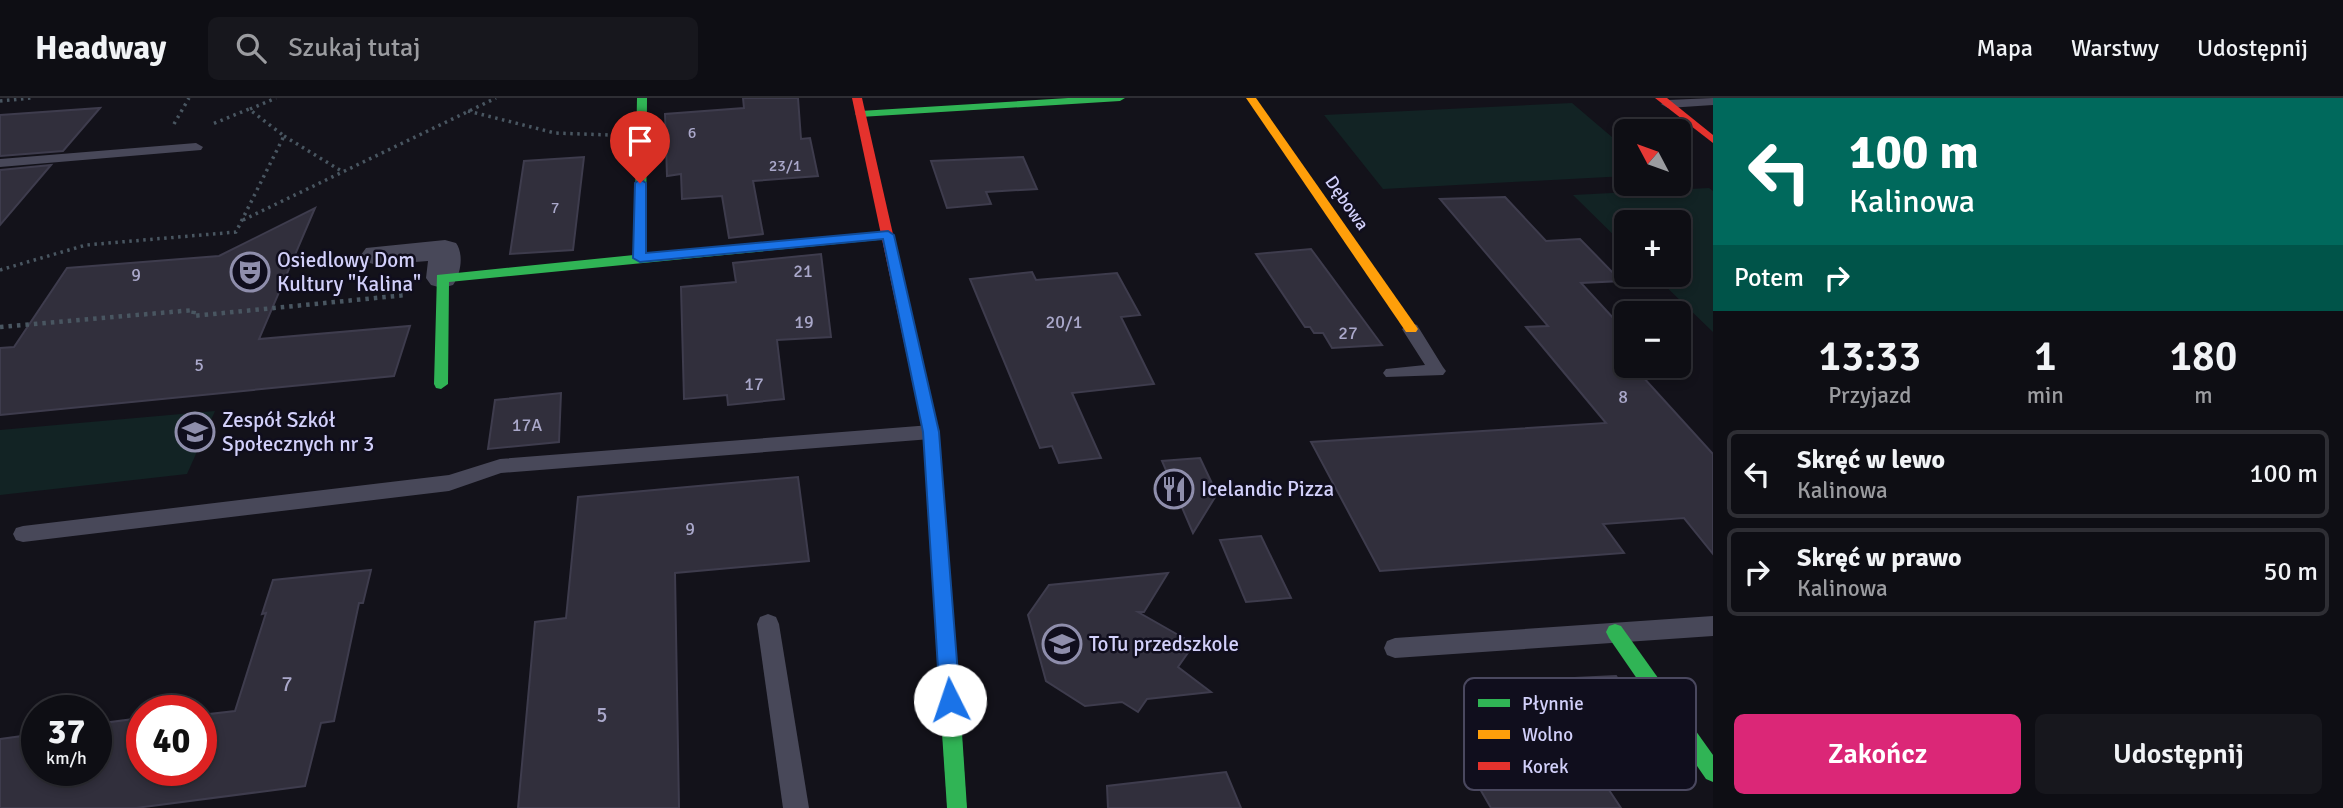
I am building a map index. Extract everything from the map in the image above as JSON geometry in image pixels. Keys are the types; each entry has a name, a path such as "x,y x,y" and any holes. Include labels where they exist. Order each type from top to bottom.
{"street":[{"path":"640,258 642,98"},
{"path":"957,808 931,432 859,106 1120,98"},
{"name":"Dębowa","path":"1251,98 1412,329"},
{"path":"1664,101 1713,140"},
{"path":"442,278 888,235"},
{"path":"377,255 445,250 442,278 441,384"},
{"path":"1615,632 1647,678"},
{"path":"1696,748 1713,772"}],"lane":[{"path":"1664,101 1713,101"},
{"path":"0,163 196,147"},
{"path":"1392,373 1437,371 1412,329"},
{"path":"23,534 449,483 500,466 931,432"},
{"path":"768,624 796,808"},
{"path":"1395,648 1713,626"}],"path":[{"path":"0,101 31,98"},
{"path":"200,129 276,98"},
{"path":"242,220 496,98"},
{"path":"249,109 284,136 344,173"},
{"path":"468,111 543,131 585,137 641,133"},
{"path":"0,270 86,245 236,232 284,136"},
{"path":"73,249 78,242"},
{"path":"0,327 194,310 193,316 381,299"}],"shaded area":[{"path":"1572,103 1614,139 1614,177 1383,189 1324,115"},
{"path":"1709,188 1713,191 1713,332 1691,311 1691,301 1681,301 1666,287 1691,287 1691,210 1614,210 1614,235 1573,195 1614,193 1614,196 1691,196 1691,189"},
{"path":"215,411 187,474 0,495 0,430"}],"building":[{"path":"743,98 798,98 801,139 810,138 818,176 753,181 763,234 729,238 722,196 682,199 681,174 667,176 665,114 744,108"},
{"path":"100,108 63,151 0,156 0,115"},
{"path":"584,157 573,250 510,254 524,161"},
{"path":"1023,157 1037,189 986,192 991,204 947,208 931,161"},
{"path":"51,165 0,225 0,170"},
{"path":"1505,197 1546,241 1580,239 1614,274 1614,281 1581,283 1614,319 1614,378 1644,378 1713,454 1713,554 1684,518 1603,524 1624,553 1380,571 1311,442 1606,423 1526,327 1548,326 1440,199"},
{"path":"315,208 259,339 410,326 394,376 0,415 0,348 14,347 67,268 219,256"},
{"path":"1311,249 1382,345 1332,348 1323,333 1314,333 1310,327 1305,327 1256,254"},
{"path":"821,254 831,337 777,340 784,399 728,405 727,395 684,399 681,287 736,282 733,263"},
{"path":"1032,272 1036,280 1117,273 1140,315 1121,317 1154,384 1072,393 1101,458 1059,463 1052,446 1040,448 970,279"},
{"path":"561,393 559,442 488,449 495,400"},
{"path":"1200,458 1217,494 1193,533 1162,461"},
{"path":"798,477 809,561 675,573 679,808 518,808 535,622 566,618 578,497"},
{"path":"1261,536 1291,598 1246,602 1220,540"},
{"path":"371,570 363,603 359,603 334,721 321,723 305,786 136,808 0,808 0,739 21,736 21,786 112,786 112,722 126,720 126,786 217,786 217,713 235,711 266,613 262,614 273,580"},
{"path":"1168,573 1144,612 1138,612 1194,644 1178,667 1211,692 1147,699 1138,712 1122,702 1085,706 1046,681 1028,615 1049,585"},
{"path":"1616,676 1617,678 1576,678"},
{"path":"1226,772 1241,808 1108,808 1107,786"},
{"path":"1481,790 1609,790 1621,808 1491,808"}],"traffic: fast":[{"path":"642,98 640,258 888,235"},
{"path":"860,114 1120,98"},
{"path":"441,384 442,278 640,258"},
{"path":"1615,632 1647,678"},
{"path":"950,703 957,808"},
{"path":"1696,748 1713,772"}],"traffic: slow":[{"path":"1251,98 1411,329"},
{"path":"916,366 931,432 950,703"}],"traffic: jam":[{"path":"857,98 916,366"},
{"path":"1660,98 1713,140"}],"place":[{"name":"Osiedlowy Dom Kultury \"Kalina\"","path":"250,272"},
{"name":"Zespół Szkół Społecznych nr 3","path":"195,432"},
{"name":"Icelandic Pizza","path":"1174,489"},
{"name":"ToTu przedszkole","path":"1062,644"}],"route":[{"path":"640,183 640,258 888,235 931,432 950,700"}]}
